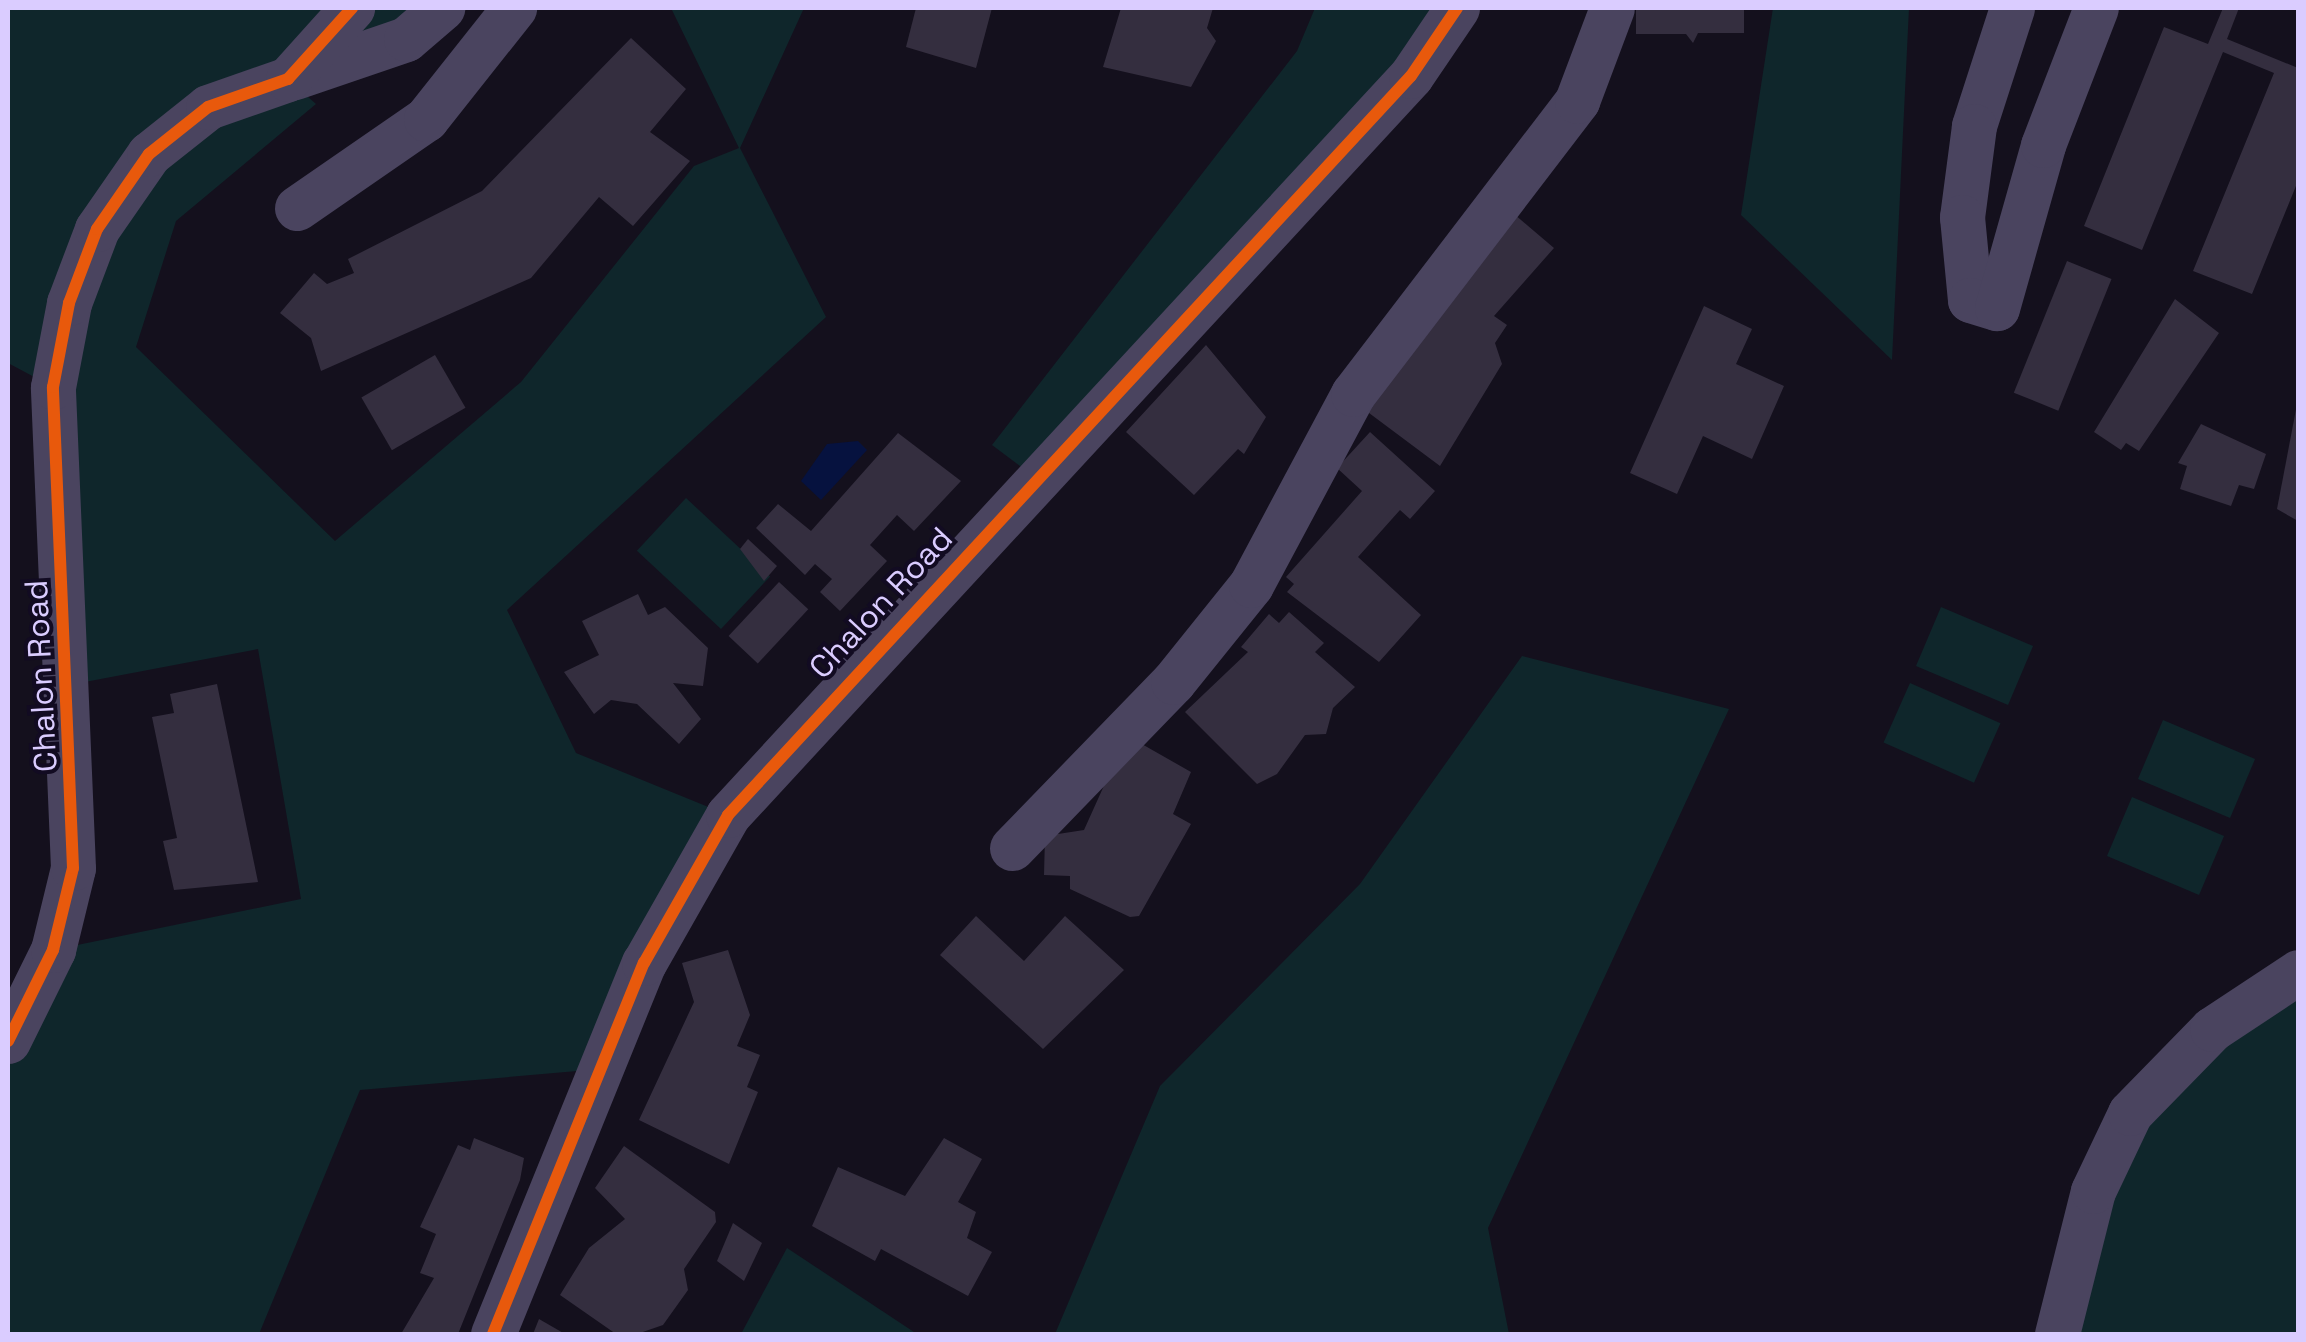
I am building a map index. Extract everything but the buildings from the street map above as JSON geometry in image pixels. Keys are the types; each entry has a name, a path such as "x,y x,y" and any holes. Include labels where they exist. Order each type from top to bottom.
{"street":[{"name":"Chalon Road","path":"8,1041 53,950 72,868 54,387 69,303 97,229 150,154 208,107 288,79 352,8"},
{"path":"288,79 390,46 442,8"},
{"path":"297,208 426,119 514,8"},
{"name":"Chalon Road","path":"493,1334 644,963 728,815 1411,76 1457,8"},
{"path":"1012,848 1173,682 1251,584 1353,394 1577,101 1612,8"},
{"path":"2012,8 1968,169 1970,300 1998,308 2030,189 2096,8"},
{"path":"1968,169 2030,189"},
{"path":"2057,1334 2093,1191 2130,1113 2212,1029 2298,972"}],"green space":[{"path":"8,8 442,8 289,80 316,104 176,221 136,347 335,541 521,382 694,166 739,148 671,8 804,8 740,148 826,317 507,610 576,753 728,815 600,1069 360,1090 259,1334 8,1334 8,1041 53,950 301,899 258,649 69,685 53,387 8,363"},
{"path":"1315,8 1457,8 1036,478 992,445 1297,51"},
{"path":"1773,8 1909,8 1892,360 1741,215"},
{"path":"686,498 770,576 721,629 637,551"},
{"path":"1941,607 2033,646 2008,705 1916,666"},
{"path":"1522,656 1729,709 1488,1228 1509,1334 1055,1334 1160,1086 1360,884"},
{"path":"1910,683 2000,723 1974,783 1884,742"},
{"path":"2163,720 2255,759 2230,818 2138,779"},
{"path":"2132,797 2224,836 2199,895 2107,856"},
{"path":"2298,964 2298,1334 2054,1334 2115,1105"},
{"path":"787,1248 917,1334 741,1334"}],"shaded area":[{"path":"858,441 867,450 821,500 801,481 827,444"}],"cycle path":[{"path":"8,1041 53,950 73,868 53,387 69,303 97,229 149,154 208,107 288,79 352,8"},
{"path":"493,1334 644,963 728,815 1411,76 1457,8"}]}
